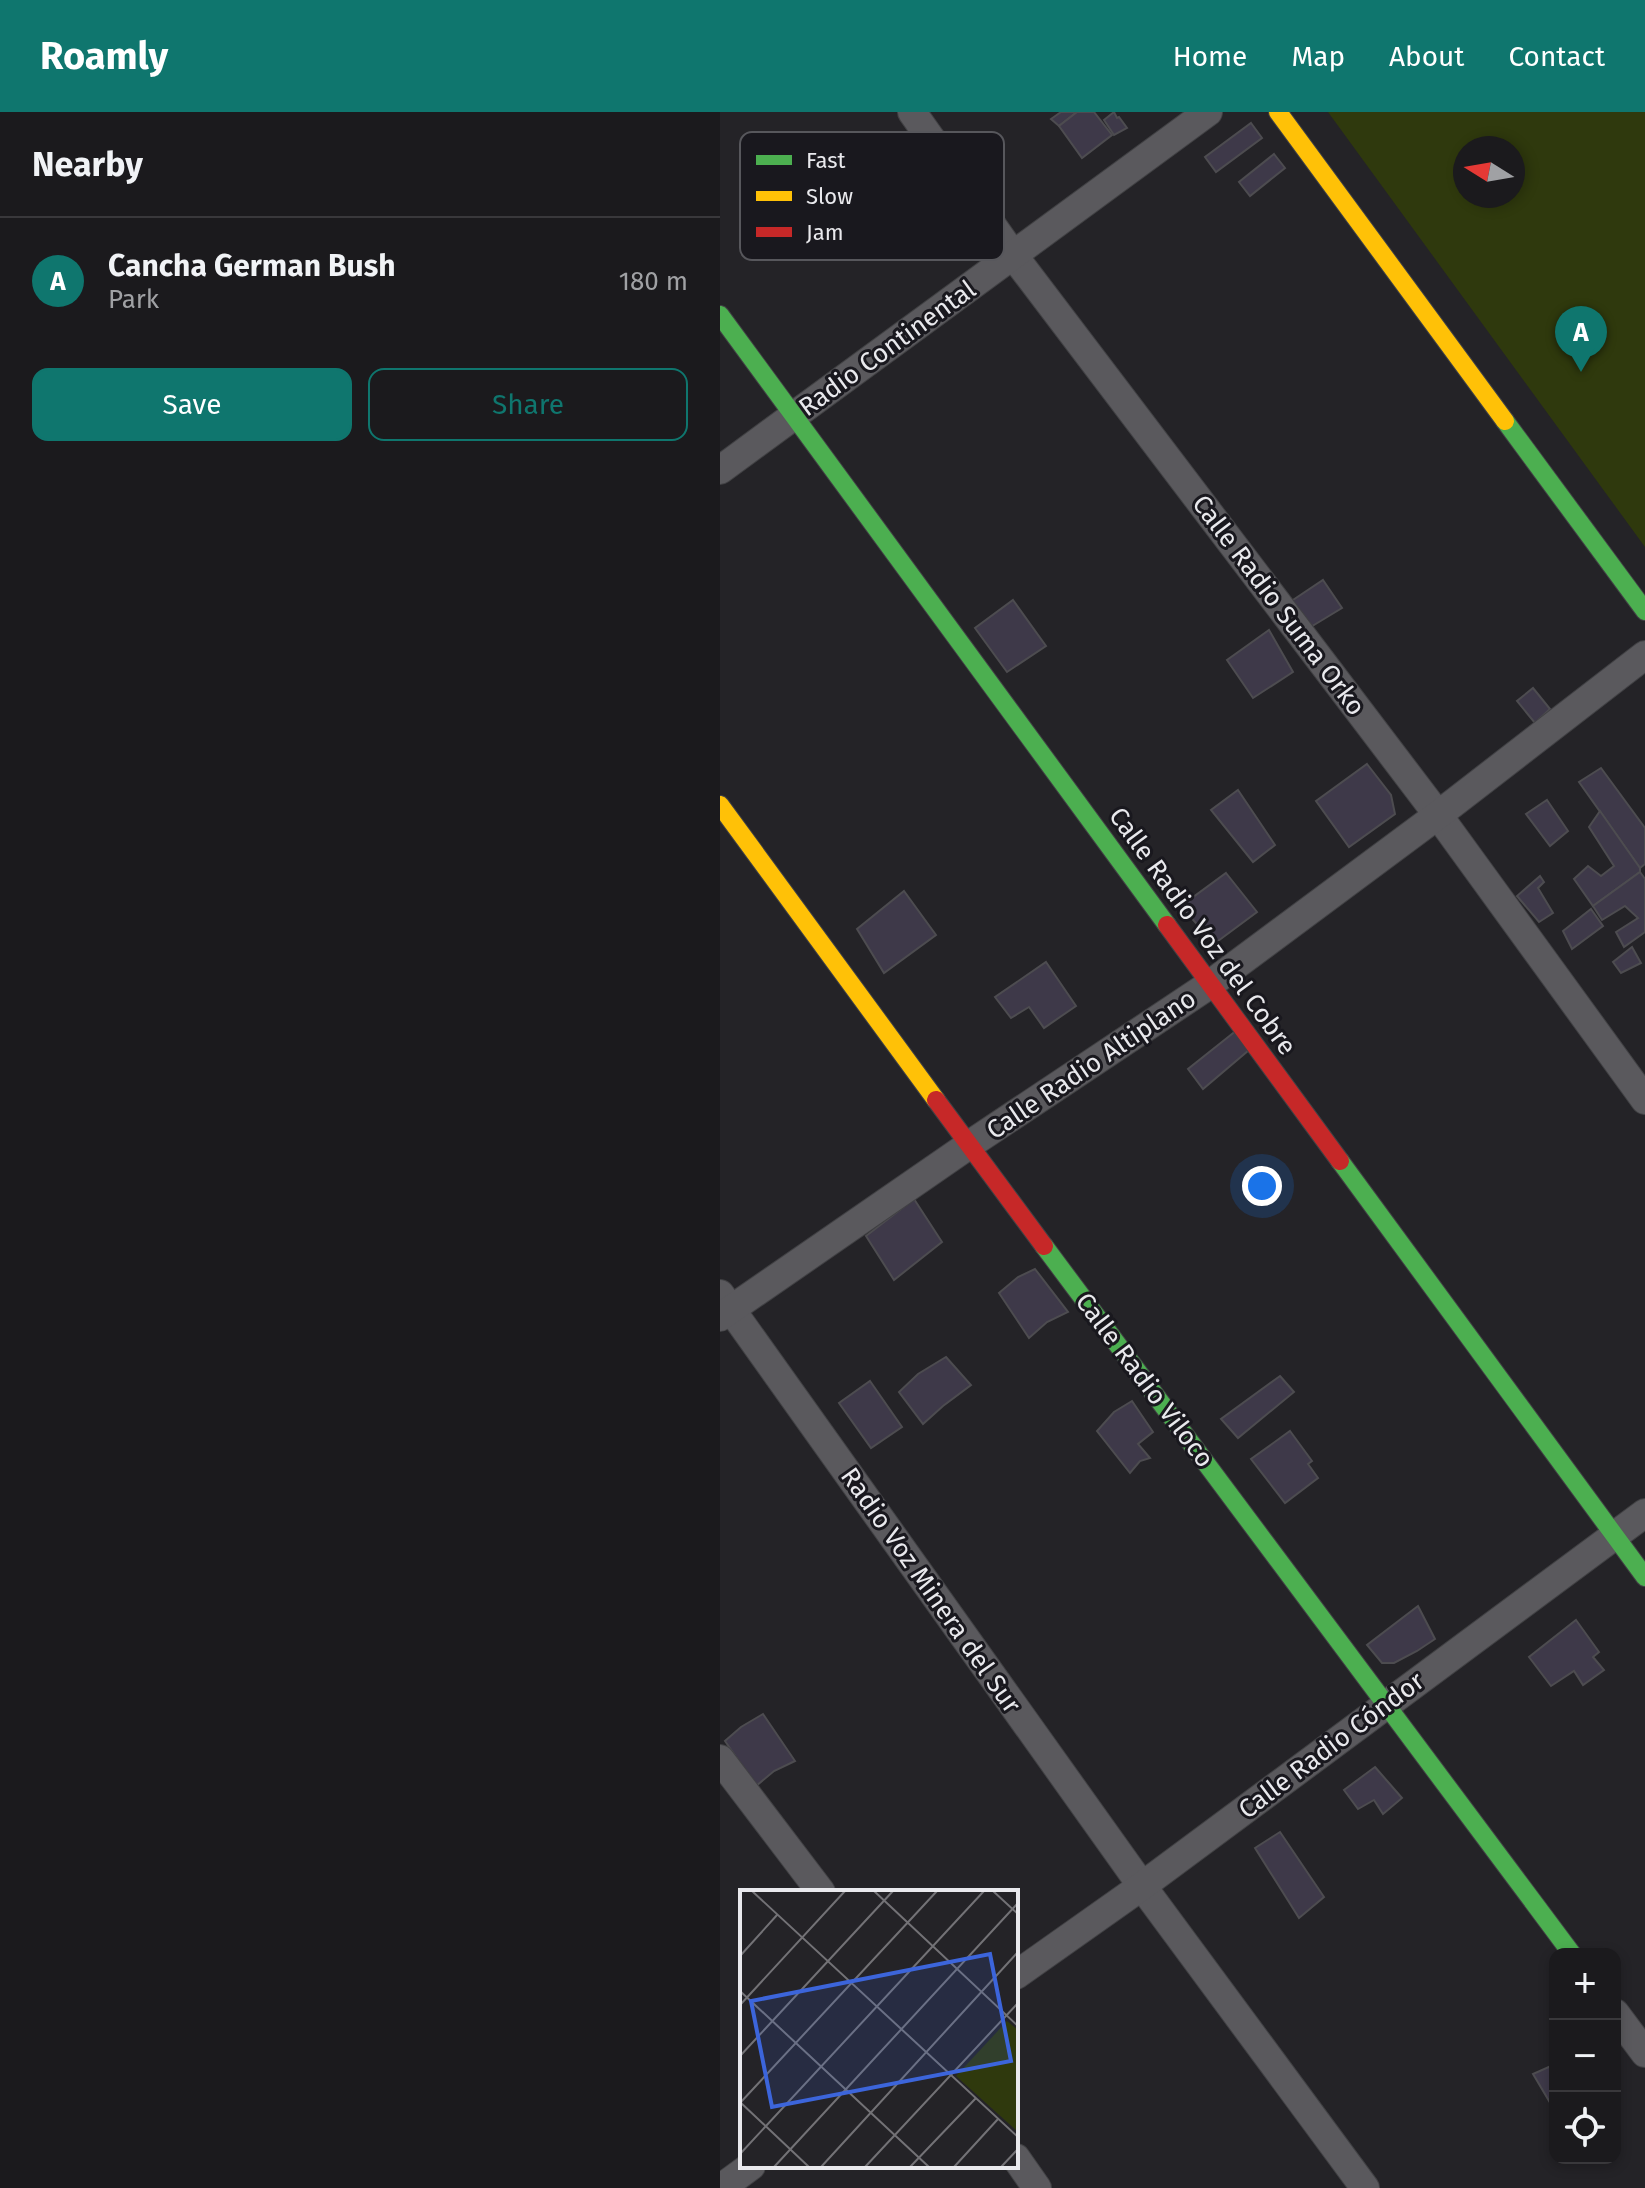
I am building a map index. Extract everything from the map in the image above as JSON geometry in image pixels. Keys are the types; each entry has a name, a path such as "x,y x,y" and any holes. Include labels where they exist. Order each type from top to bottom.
{"street":[{"name":"Calle Radio Suma Orko","path":"912,112 926,132"},
{"name":"Radio Continental","path":"720,470 1208,112"},
{"path":"1278,112 1645,611"},
{"name":"Calle Radio Suma Orko","path":"1004,242 1438,815 1645,1100"},
{"name":"Calle Radio Voz del Cobre","path":"720,315 1645,1577"},
{"name":"Calle Radio Altiplano","path":"724,1307 1209,985 1438,815 1645,655"},
{"name":"Calle Radio Viloco","path":"720,805 969,1145 1568,1948"},
{"name":"Radio Voz Minera del Sur","path":"724,1307 1142,1886 1365,2188"},
{"name":"Calle Radio Cóndor","path":"1018,1974 1142,1886 1645,1513"},
{"path":"720,1759 819,1890"},
{"path":"1620,2020 1645,2053"},
{"path":"1018,2161 1037,2188"},
{"path":"721,2188 748,2168"}],"green space":[{"path":"1328,112 1645,112 1645,547"}],"building":[{"path":"1061,112 1077,112 1059,126 1051,119"},
{"path":"1077,112 1094,112 1112,135 1082,158 1059,126"},
{"path":"1114,112 1127,128 1114,135 1104,120"},
{"path":"1251,123 1262,138 1216,172 1205,157"},
{"path":"1274,154 1285,168 1250,196 1239,182"},
{"path":"1323,580 1342,608 1309,628 1290,602"},
{"path":"1013,600 1046,646 1007,672 975,628"},
{"path":"1269,630 1293,672 1253,698 1227,660"},
{"path":"1533,688 1550,709 1535,723 1517,701"},
{"path":"1367,764 1391,795 1395,814 1349,847 1316,801"},
{"path":"1601,768 1645,828 1645,864 1640,868 1579,782"},
{"path":"1238,790 1275,845 1253,862 1211,810"},
{"path":"1547,800 1568,831 1550,846 1526,814"},
{"path":"1600,811 1640,872 1593,906 1574,879 1588,866 1601,876 1614,866 1589,827"},
{"path":"1640,872 1645,879 1645,932 1624,947 1616,932 1638,918 1625,906 1602,920 1593,906"},
{"path":"1226,873 1257,912 1214,944 1181,906"},
{"path":"1540,876 1544,882 1538,888 1553,913 1539,922 1517,896"},
{"path":"904,891 936,935 884,973 857,929"},
{"path":"1591,909 1603,926 1572,949 1563,931"},
{"path":"1632,947 1641,963 1621,973 1613,962"},
{"path":"1046,962 1076,1006 1044,1028 1029,1007 1011,1018 995,997"},
{"path":"1237,1030 1249,1050 1203,1089 1188,1069"},
{"path":"914,1199 942,1242 894,1280 866,1236"},
{"path":"1035,1269 1068,1312 1047,1322 1029,1338 999,1293 1018,1277"},
{"path":"946,1357 971,1385 923,1424 899,1392 918,1374"},
{"path":"1280,1376 1294,1392 1238,1438 1221,1419"},
{"path":"870,1381 902,1427 871,1448 839,1403"},
{"path":"1132,1401 1153,1432 1138,1444 1150,1458 1140,1461 1130,1473 1097,1431 1114,1412"},
{"path":"1290,1431 1312,1461 1308,1464 1318,1478 1285,1503 1251,1459"},
{"path":"1418,1606 1435,1639 1394,1663 1382,1663 1367,1645"},
{"path":"1576,1620 1599,1652 1593,1657 1604,1670 1583,1685 1574,1671 1551,1686 1529,1657"},
{"path":"763,1714 795,1761 774,1771 756,1786 725,1741"},
{"path":"1375,1767 1402,1798 1383,1814 1374,1800 1358,1809 1344,1790"},
{"path":"1280,1832 1324,1897 1299,1918 1255,1848"},
{"path":"1549,2067 1549,2101 1533,2074"}],"traffic: fast":[{"path":"720,315 1167,925"},
{"path":"1505,421 1645,611"},
{"path":"1340,1161 1645,1577"},
{"path":"1044,1246 1568,1948"}],"traffic: slow":[{"path":"1278,112 1505,421"},
{"path":"720,805 936,1100"}],"traffic: jam":[{"path":"1167,925 1340,1161"},
{"path":"936,1100 1044,1246"}],"place":[{"name":"Cancha German Bush","path":"1581,372"}]}
